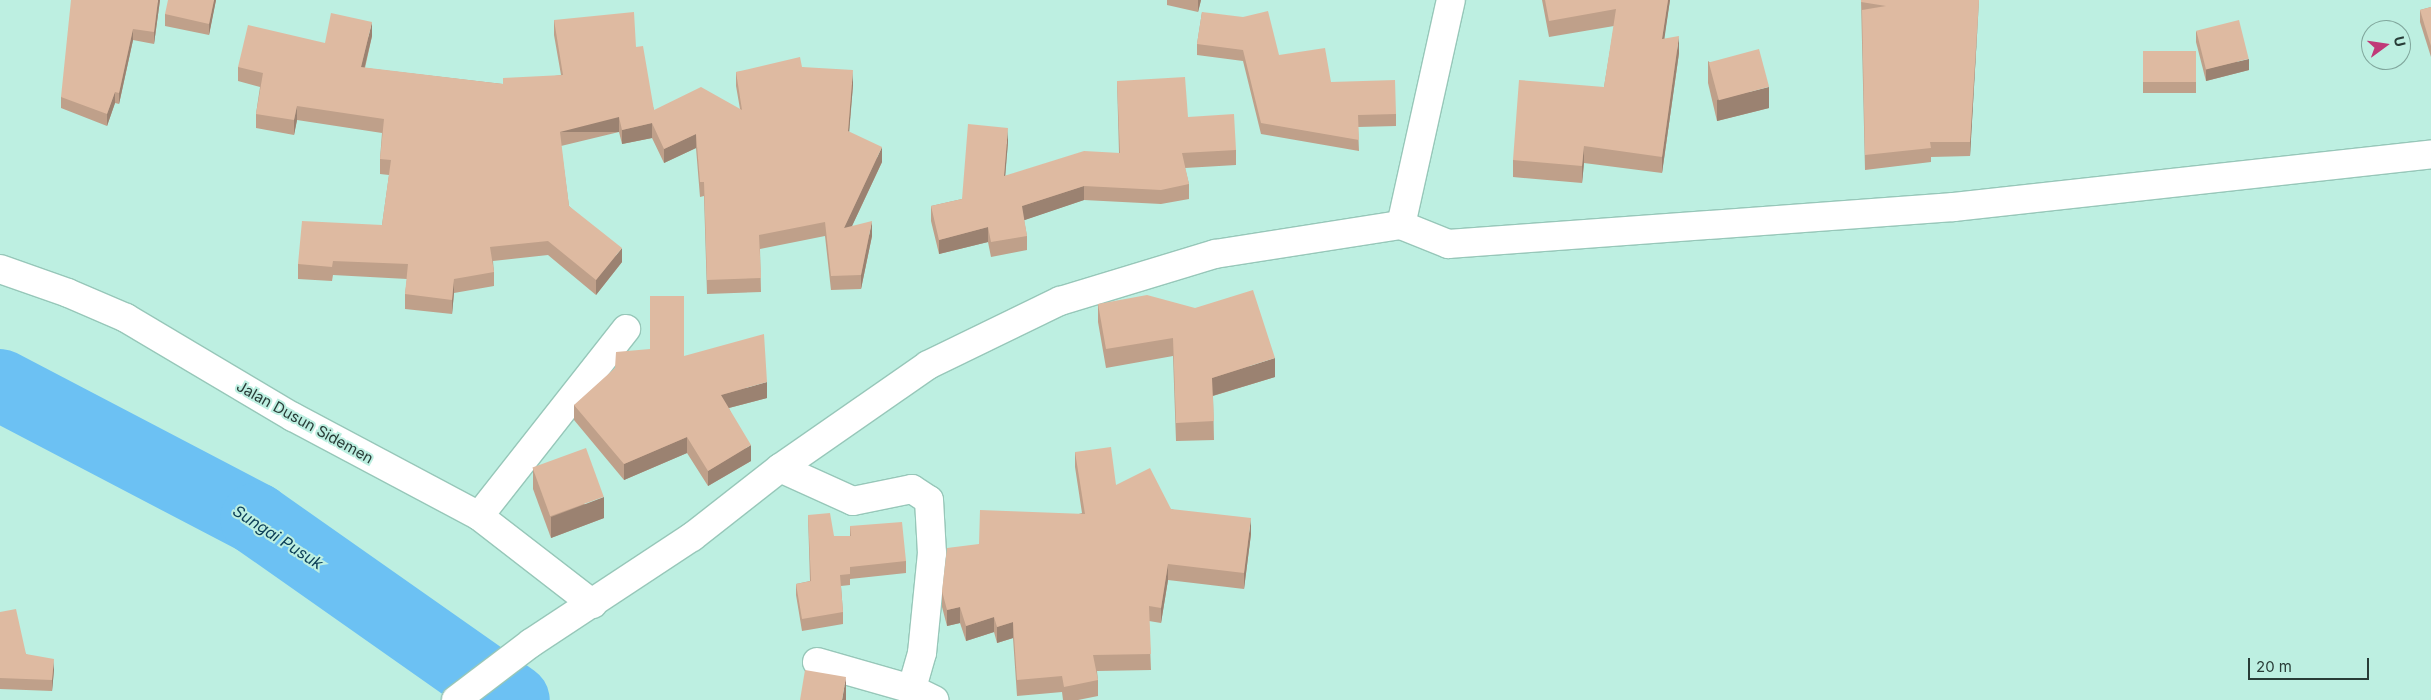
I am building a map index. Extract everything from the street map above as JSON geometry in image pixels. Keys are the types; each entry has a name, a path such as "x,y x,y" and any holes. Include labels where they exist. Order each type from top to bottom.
{"main road":[{"path":"1401,225 1451,0"},
{"path":"456,700 531,643 692,538 780,468 928,364 1060,301 1215,254 1401,225 1448,244 1613,234 1954,207 2431,154"},
{"name":"Jalan Dusun Sidemen","path":"0,269 68,293 126,318 293,417 479,516 593,604"},
{"path":"479,516 626,330"},
{"path":"780,468 854,500 912,489 930,500 932,553 922,652 924,694 817,662"}],"building":[{"path":"71,0 158,0 154,32 133,29 119,93 115,92 107,114 61,97"},
{"path":"168,0 214,0 209,24 165,14"},
{"path":"1545,0 1668,0 1662,39 1679,36 1662,157 1584,146 1582,166 1513,160 1519,80 1604,87 1616,9 1549,21"},
{"path":"1861,0 1979,0 1970,142 1930,142 1931,148 1865,155 1862,10 1886,6 1861,2"},
{"path":"2431,7 2431,46 2420,10"},
{"path":"1268,11 1279,55 1325,48 1331,82 1395,80 1396,114 1358,115 1359,140 1261,123 1243,50 1197,44 1202,12 1243,17"},
{"path":"634,12 636,47 643,46 654,110 701,87 742,110 736,72 800,57 802,67 853,70 848,131 882,147 844,228 872,221 861,275 831,276 825,222 759,235 761,278 707,280 704,182 700,182 696,134 664,149 652,123 622,130 619,117 560,132 569,206 622,248 596,280 548,241 490,247 494,272 454,279 452,300 405,294 408,264 333,261 332,267 298,264 302,221 382,225 391,160 380,159 384,119 297,106 294,120 256,114 263,73 238,67 248,25 325,43 331,13 372,22 361,67 503,84 503,78 563,75 554,20"},
{"path":"2239,20 2249,59 2206,69 2196,31"},
{"path":"1759,49 1769,87 1719,100 1709,62"},
{"path":"2143,51 2196,51 2196,82 2143,82"},
{"path":"1185,77 1188,117 1234,114 1236,150 1182,153 1189,184 1161,190 1084,186 1022,206 1027,236 991,242 988,227 939,240 931,206 962,199 968,124 1008,128 1004,176 1084,151 1120,153 1117,81"},
{"path":"1253,290 1275,358 1212,378 1214,421 1176,423 1173,338 1106,349 1098,304 1147,295 1195,308"},
{"path":"650,296 684,296 684,356 764,334 767,382 721,395 751,445 708,471 687,437 624,464 574,405 615,368 616,352 650,349"},
{"path":"1111,447 1116,485 1150,468 1171,509 1251,518 1244,573 1168,564 1161,608 1149,606 1151,654 1093,655 1098,680 1064,687 1062,676 1017,680 1013,622 997,627 994,617 966,626 960,607 947,610 942,591 947,548 979,544 980,510 1085,514 1075,452"},
{"path":"586,448 604,497 550,516 532,467"},
{"path":"830,513 834,536 851,536 850,526 902,522 906,561 850,567 850,574 840,575 843,612 802,619 796,584 811,581 808,515"},
{"path":"16,609 26,654 54,659 52,680 0,678 0,612"},
{"path":"805,670 846,677 842,700 800,700"}],"waterway":[{"name":"Sungai Pusuk","path":"0,385 256,519 514,700"}]}
